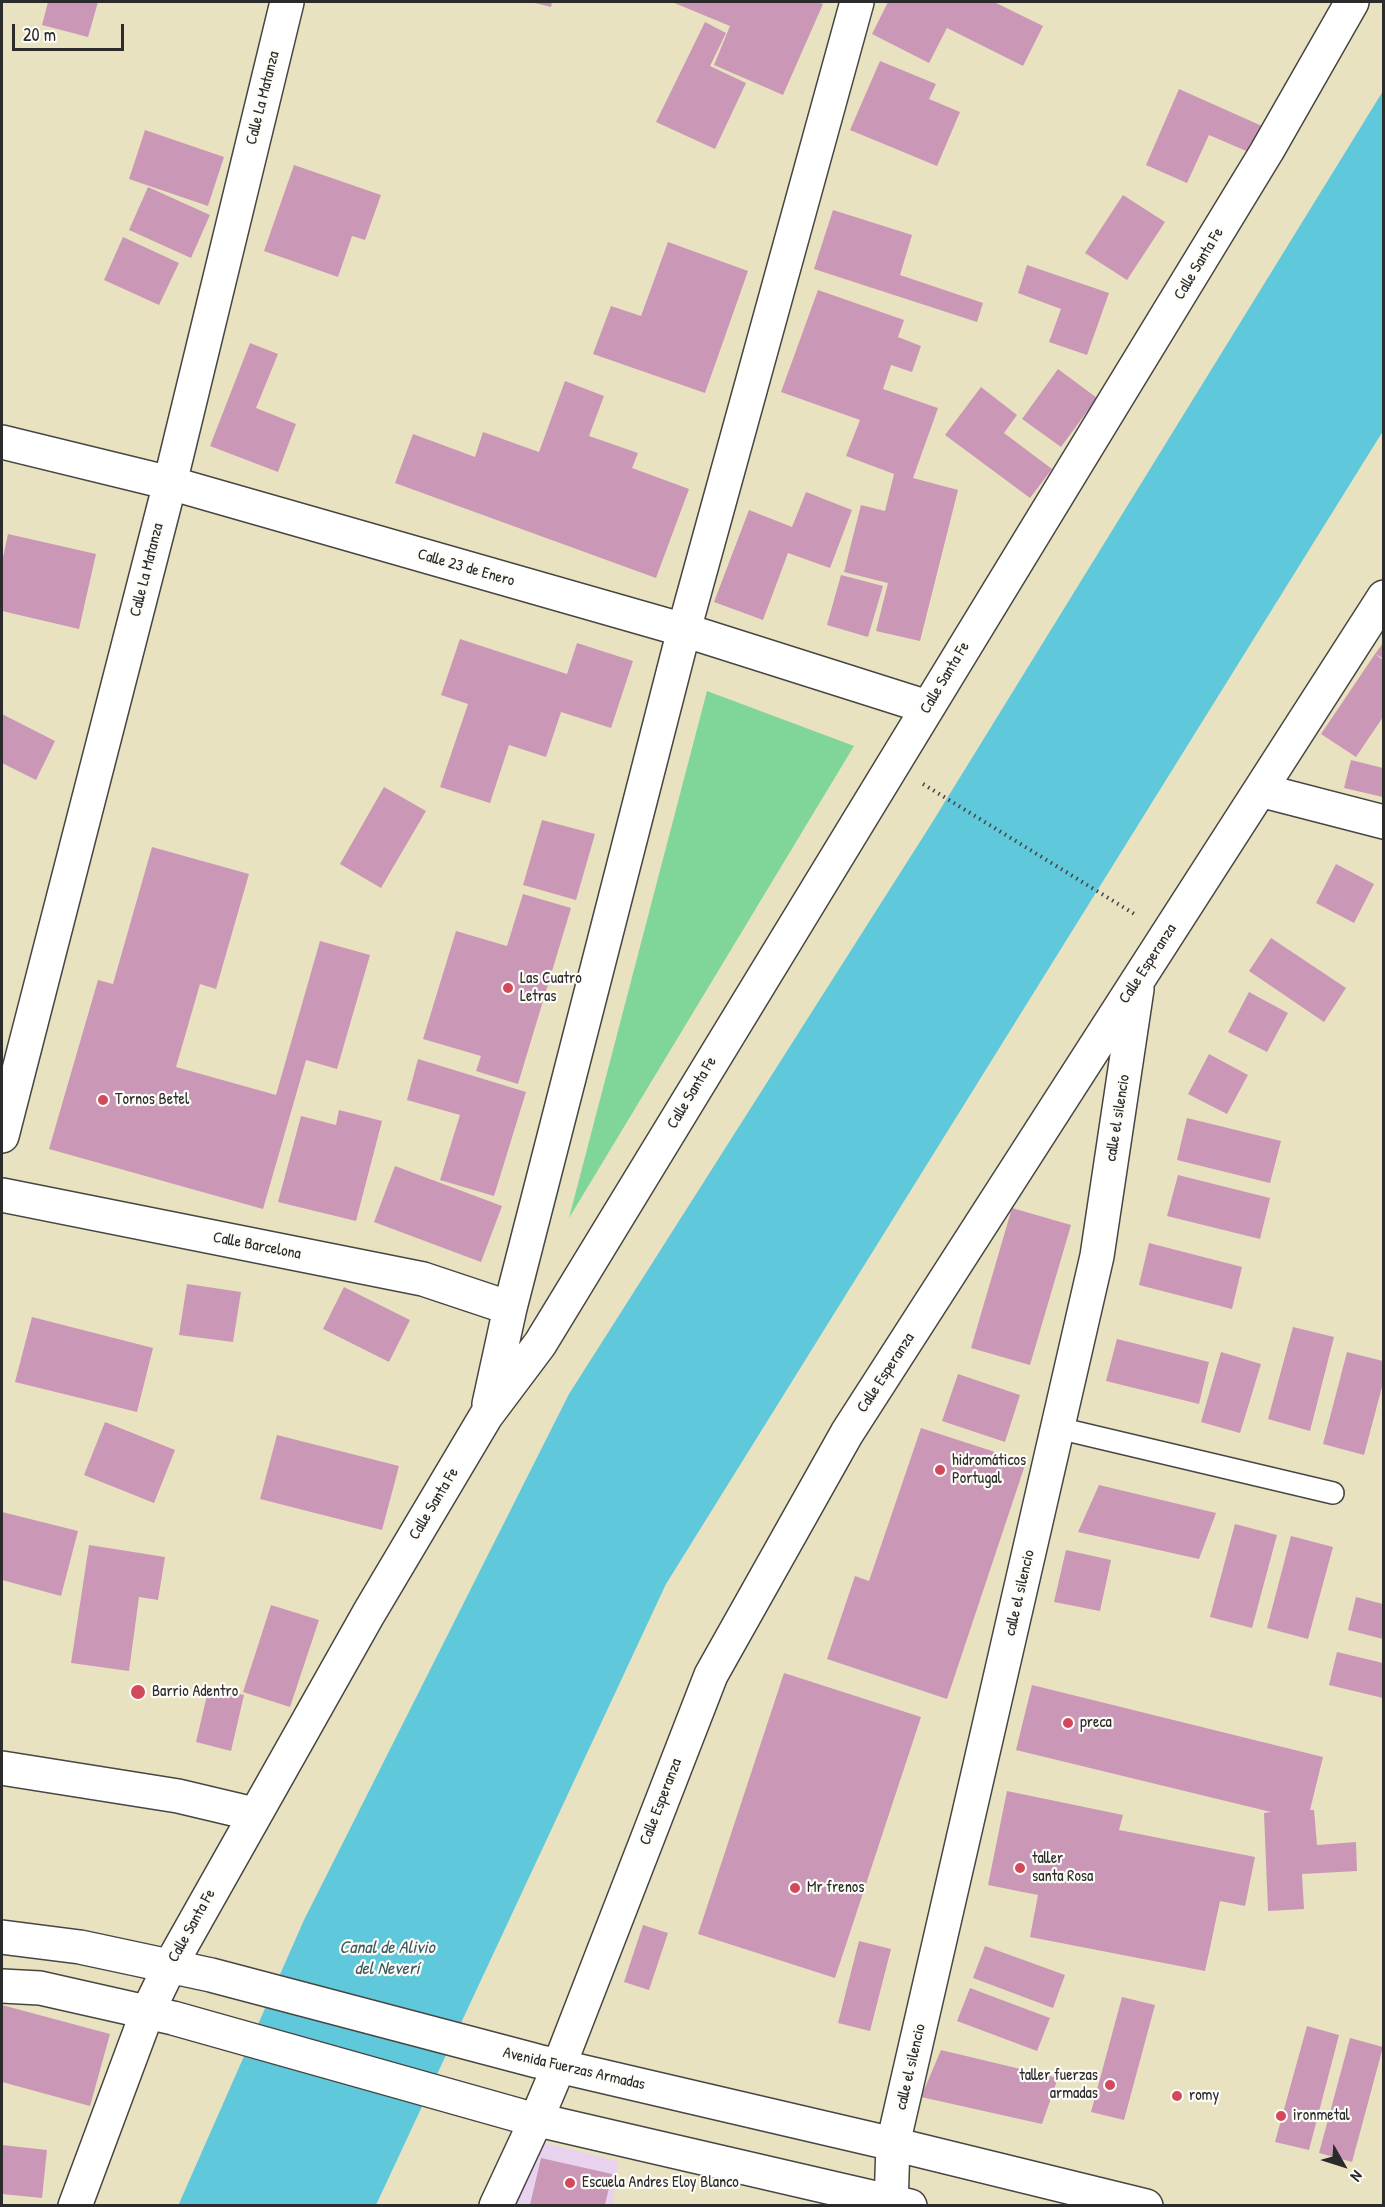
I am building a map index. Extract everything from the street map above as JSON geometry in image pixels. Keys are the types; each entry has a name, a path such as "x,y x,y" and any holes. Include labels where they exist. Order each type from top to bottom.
{"street":[{"path":"486,1416 510,1308 684,630 857,2"},
{"name":"Calle Santa Fe","path":"75,2205 160,2015 170,1966 369,1613 486,1416 540,1344 1267,152 1352,2"},
{"name":"Calle La Matanza","path":"2,1136 170,483 281,3"},
{"name":"Calle 23 de Enero","path":"2,442 170,483 684,630 927,707"},
{"name":"Calle Esperanza","path":"496,2205 548,2064 711,1675 847,1433 1383,597"},
{"path":"1260,790 1383,822"},
{"name":"calle el silencio","path":"897,2204 893,2144 1097,1256 1139,979"},
{"name":"Calle Barcelona","path":"2,1195 423,1279 510,1308"},
{"path":"2,1768 178,1796 254,1814"},
{"name":"Avenida Fuerzas Armadas","path":"2,1937 80,1947 211,1975 548,2064 1146,2205"},
{"path":"2,1986 40,1988 160,2015 529,2117 897,2204"}],"lane":[{"path":"1058,1428 1333,1493"}],"path":[{"path":"892,766 1167,934"}],"shaded area":[{"name":"Escuela Andres Eloy Blanco","path":"544,2143 618,2161 613,2205 513,2206"}],"green space":[{"path":"707,691 854,746 569,1218"}],"water":[{"name":"Canal de Alivio del Neverí","path":"1383,91 1383,431 666,1584 376,2205 178,2206 304,1920 569,1394 930,826"}],"building":[{"path":"48,2 98,2 88,37 42,25"},
{"path":"531,2 552,2 551,7"},
{"path":"672,2 817,2 823,4 783,95 714,65 730,26"},
{"path":"888,2 994,2 1043,26 1023,66 947,28 929,63 872,34"},
{"path":"705,22 726,33 710,66 746,83 715,149 656,122"},
{"path":"880,61 936,84 929,99 960,112 937,166 850,130"},
{"path":"1179,89 1262,126 1251,153 1209,135 1187,183 1146,165"},
{"path":"145,130 224,157 208,206 129,179"},
{"path":"294,165 381,195 365,240 352,236 338,277 264,251"},
{"path":"148,187 210,215 191,258 129,230"},
{"path":"1123,195 1165,222 1127,280 1085,253"},
{"path":"833,210 912,235 900,275 983,303 977,322 814,269"},
{"path":"123,237 179,263 159,305 104,280"},
{"path":"668,242 748,271 705,393 593,354 611,306 641,316"},
{"path":"1027,265 1109,293 1087,355 1049,342 1061,309 1018,293"},
{"path":"818,290 904,320 898,337 921,346 912,372 891,365 883,389 938,408 913,478 958,490 920,641 876,631 888,583 844,572 861,505 885,511 894,474 846,456 860,420 781,392"},
{"path":"250,343 278,354 256,408 296,424 278,472 210,446"},
{"path":"1058,369 1097,398 1061,447 1022,419"},
{"path":"565,381 604,396 589,436 638,453 632,468 689,489 656,578 395,483 413,434 475,457 483,432 539,452"},
{"path":"981,387 1017,415 1004,433 1052,469 1030,498 945,435"},
{"path":"806,492 852,510 830,568 788,553 763,620 714,602 749,510 792,527"},
{"path":"8,534 96,554 79,629 2,611 2,562"},
{"path":"841,575 883,586 868,637 827,625"},
{"path":"460,639 567,674 577,643 633,661 611,728 561,712 546,757 509,745 490,803 440,787 468,704 441,695"},
{"path":"1383,643 1383,658 1375,654"},
{"path":"1375,654 1383,660 1383,717 1356,757 1321,734"},
{"path":"2,714 55,741 36,780 2,763"},
{"path":"1351,760 1383,768 1383,797 1344,788"},
{"path":"384,787 426,811 381,888 340,864"},
{"path":"542,820 595,834 576,900 523,885"},
{"path":"152,847 249,874 216,989 200,984 176,1067 276,1095 320,941 370,955 337,1069 306,1060 263,1209 49,1149 98,980 113,984"},
{"path":"1336,864 1374,884 1354,923 1316,903"},
{"path":"523,894 571,908 518,1084 476,1071 481,1056 423,1039 456,931 507,946"},
{"path":"1271,938 1346,988 1324,1022 1249,971"},
{"path":"1249,992 1288,1013 1267,1052 1228,1032"},
{"path":"1209,1054 1248,1075 1227,1114 1188,1094"},
{"path":"418,1059 526,1092 494,1196 440,1180 460,1115 407,1100"},
{"path":"339,1110 382,1121 356,1221 278,1202 301,1116 336,1125"},
{"path":"1187,1118 1281,1141 1270,1183 1177,1160"},
{"path":"395,1166 502,1206 481,1262 374,1222"},
{"path":"1178,1175 1270,1198 1260,1239 1167,1216"},
{"path":"1012,1208 1071,1225 1030,1365 971,1348"},
{"path":"1149,1243 1242,1267 1232,1309 1139,1285"},
{"path":"187,1284 241,1292 233,1342 179,1335"},
{"path":"344,1287 410,1320 389,1362 323,1329"},
{"path":"32,1317 153,1348 137,1412 15,1382"},
{"path":"1293,1327 1334,1337 1310,1431 1268,1419"},
{"path":"1117,1339 1209,1362 1199,1404 1106,1381"},
{"path":"1221,1352 1261,1364 1240,1433 1201,1422"},
{"path":"1347,1352 1383,1361 1383,1383 1364,1455 1323,1444"},
{"path":"958,1374 1020,1395 1005,1442 942,1421"},
{"path":"105,1422 175,1450 154,1503 84,1475"},
{"path":"921,1428 1026,1462 947,1699 827,1659 855,1576 869,1581"},
{"path":"277,1435 399,1466 382,1530 260,1499"},
{"path":"1099,1485 1216,1513 1199,1559 1078,1532"},
{"path":"2,1512 78,1531 61,1596 2,1580"},
{"path":"1235,1524 1277,1535 1252,1628 1210,1617"},
{"path":"1291,1536 1333,1547 1308,1639 1267,1628"},
{"path":"89,1545 165,1557 158,1600 139,1597 129,1671 71,1663"},
{"path":"1066,1550 1111,1560 1100,1611 1054,1602"},
{"path":"1356,1597 1383,1604 1383,1639 1348,1630"},
{"path":"271,1605 319,1620 290,1707 243,1692"},
{"path":"1337,1652 1383,1663 1383,1698 1329,1685"},
{"path":"784,1673 921,1717 835,1978 698,1934"},
{"path":"1032,1685 1323,1757 1310,1810 1314,1810 1317,1845 1356,1842 1357,1871 1302,1874 1304,1909 1268,1911 1264,1813 1271,1812 1016,1750"},
{"path":"209,1687 244,1695 231,1751 196,1742"},
{"path":"1007,1791 1123,1815 1119,1830 1255,1857 1245,1906 1220,1901 1205,1971 1030,1937 1038,1895 988,1885"},
{"path":"643,1925 668,1933 649,1990 624,1982"},
{"path":"859,1941 891,1949 870,2031 838,2023"},
{"path":"985,1946 1065,1975 1053,2008 973,1978"},
{"path":"970,1988 1050,2018 1037,2051 957,2021"},
{"path":"1122,1997 1155,2005 1124,2120 1091,2112"},
{"path":"2,2005 110,2034 90,2106 2,2082"},
{"path":"1307,2026 1339,2035 1309,2150 1275,2142"},
{"path":"1350,2038 1383,2047 1352,2162 1319,2153"},
{"path":"941,2050 1058,2078 1042,2124 921,2097"},
{"path":"2,2145 47,2150 42,2198 2,2194"},
{"name":"Escuela Andres Eloy Blanco","path":"541,2158 612,2174 605,2205 530,2205"}],"place":[{"name":"Las Cuatro Letras","path":"508,988"},
{"name":"Tornos Betel","path":"103,1100"},
{"name":"hidromáticos Portugal","path":"940,1470"},
{"name":"Barrio Adentro","path":"138,1692"},
{"name":"preca","path":"1068,1723"},
{"name":"taller santa Rosa","path":"1020,1868"},
{"name":"Mr frenos","path":"795,1888"},
{"name":"taller fuerzas armadas","path":"1110,2085"},
{"name":"romy","path":"1177,2096"},
{"name":"ironmetal","path":"1281,2116"},
{"name":"Escuela Andres Eloy Blanco","path":"570,2183"}]}
